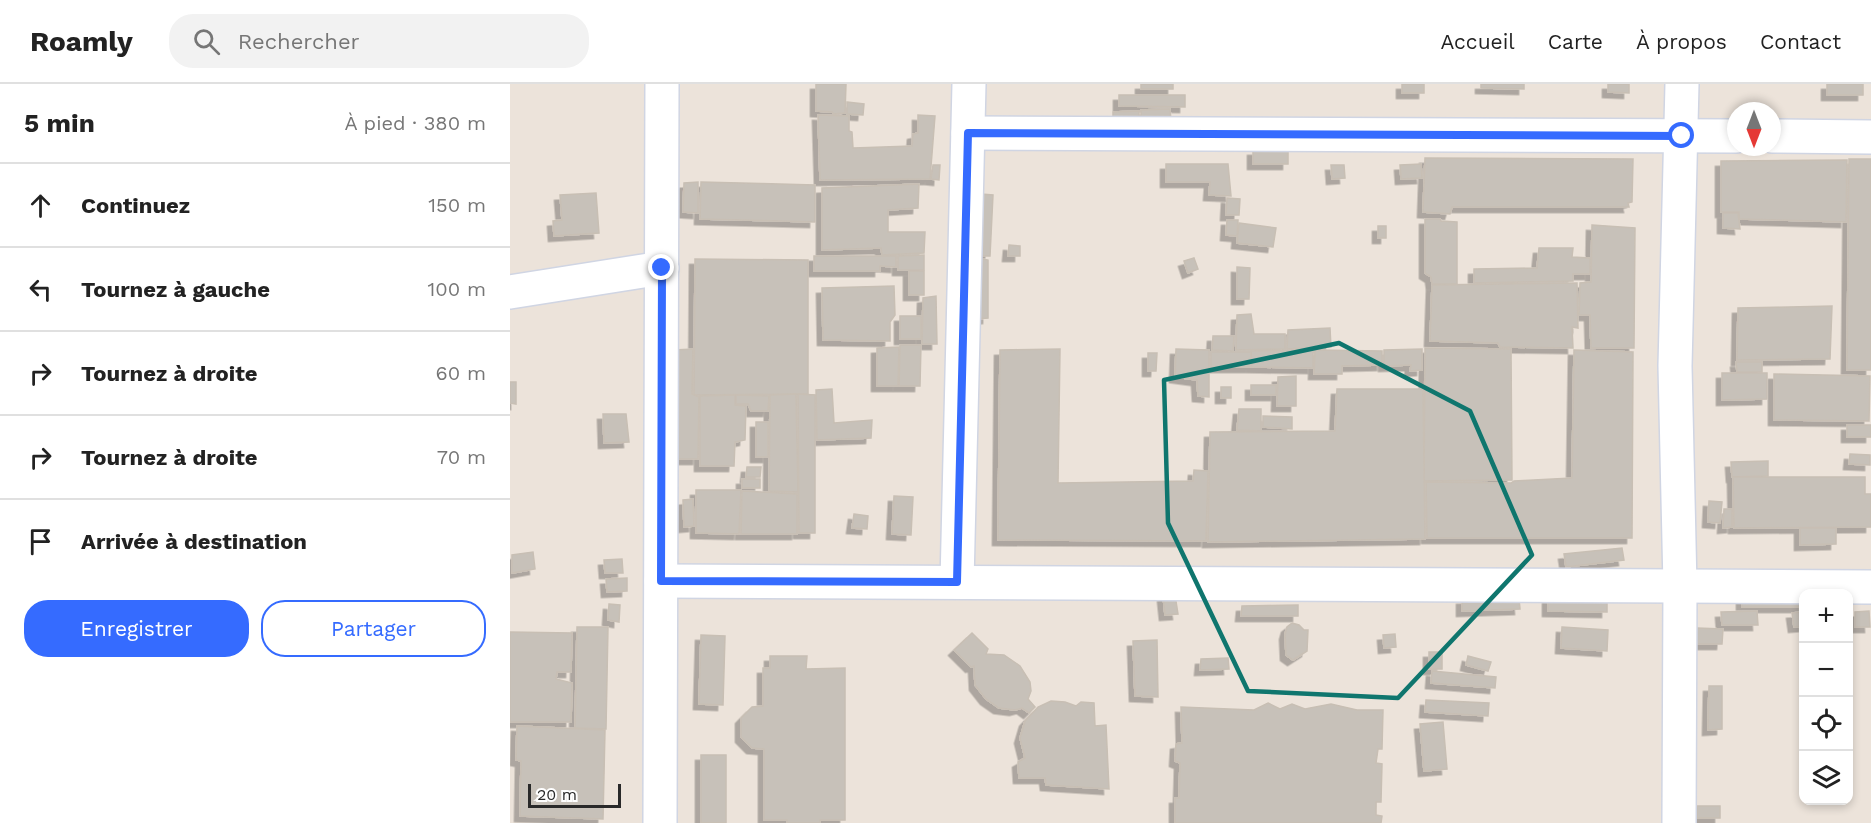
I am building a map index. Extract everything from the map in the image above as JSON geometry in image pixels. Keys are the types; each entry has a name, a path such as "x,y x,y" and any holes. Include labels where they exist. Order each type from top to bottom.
{"street":[{"path":"660,823 662,84"},
{"path":"957,582 969,84"},
{"path":"1679,823 1680,586 1675,366 1682,84"},
{"path":"968,133 1727,136"},
{"path":"1781,136 1871,137"},
{"path":"510,292 662,268"},
{"path":"661,581 1871,587"}],"highlighted area":[{"path":"1339,343 1470,411 1532,555 1398,698 1248,691 1168,523 1164,380"}],"building":[{"path":"816,84 846,84 845,113 816,111"},
{"path":"1141,84 1173,84 1173,89 1141,89"},
{"path":"1402,84 1424,84 1424,93 1402,93"},
{"path":"1481,84 1524,84 1524,89 1481,88"},
{"path":"1608,84 1629,84 1629,93 1608,92"},
{"path":"1827,84 1863,84 1863,95 1827,95"},
{"path":"1119,95 1185,95 1185,107 1119,106"},
{"path":"847,102 864,104 863,115 847,114"},
{"path":"1170,109 1171,120 1141,121 1141,110"},
{"path":"1139,111 1139,121 1113,122 1113,112"},
{"path":"818,115 849,116 849,131 852,132 853,148 912,146 913,134 918,133 918,115 935,116 930,179 820,180"},
{"path":"1253,150 1288,150 1288,164 1253,164"},
{"path":"1425,158 1633,159 1632,202 1628,203 1629,207 1452,207 1450,214 1423,212"},
{"path":"1849,159 1871,159 1871,370 1847,370"},
{"path":"1847,160 1846,222 1739,219 1739,212 1721,212 1721,161"},
{"path":"1166,164 1228,164 1231,196 1209,195 1210,182 1166,182"},
{"path":"1421,164 1422,178 1401,179 1400,165"},
{"path":"933,165 940,165 939,180 931,179"},
{"path":"1331,165 1344,165 1345,178 1332,179"},
{"path":"698,182 698,213 683,212 684,183"},
{"path":"701,182 815,185 815,222 700,219"},
{"path":"919,184 918,208 888,210 888,232 925,232 924,253 882,255 881,248 822,250 822,188"},
{"path":"596,193 599,233 554,236 553,221 562,220 560,195"},
{"path":"981,194 993,195 990,256 978,256"},
{"path":"1227,198 1240,199 1239,215 1226,215"},
{"path":"1723,213 1738,213 1740,229 1723,228"},
{"path":"1425,219 1457,222 1457,284 1432,284 1431,277 1425,273"},
{"path":"1227,220 1238,220 1237,236 1226,235"},
{"path":"1239,223 1276,228 1273,247 1237,243"},
{"path":"1592,225 1635,228 1634,348 1591,348 1590,315 1579,315 1580,283 1591,282"},
{"path":"1378,226 1386,226 1386,238 1378,238"},
{"path":"1009,245 1020,246 1020,256 1008,256"},
{"path":"1539,248 1573,248 1572,257 1590,258 1590,274 1573,274 1573,281 1474,283 1474,269 1537,268"},
{"path":"924,255 924,270 898,270 898,256"},
{"path":"814,256 896,256 896,267 880,266 880,271 814,271"},
{"path":"978,258 988,260 988,318 977,319"},
{"path":"1194,258 1198,269 1188,273 1184,261"},
{"path":"695,259 808,260 808,394 694,395"},
{"path":"1237,267 1250,268 1249,299 1237,299"},
{"path":"909,271 924,271 924,295 909,295"},
{"path":"1577,283 1578,328 1572,327 1573,348 1500,347 1498,343 1430,341 1432,285"},
{"path":"894,286 895,315 890,322 890,341 823,340 822,288"},
{"path":"936,296 937,344 922,344 923,298"},
{"path":"1832,306 1830,359 1737,360 1738,308"},
{"path":"1251,314 1254,334 1285,334 1285,349 1236,350 1237,315"},
{"path":"900,316 921,316 921,339 900,339"},
{"path":"1330,328 1331,347 1287,349 1288,330"},
{"path":"1213,336 1234,336 1233,351 1212,350"},
{"path":"900,345 921,345 920,386 899,386"},
{"path":"899,347 898,386 877,386 877,348"},
{"path":"1425,348 1511,349 1512,480 1424,481"},
{"path":"693,349 692,394 699,397 698,459 674,459 674,350"},
{"path":"1060,349 1058,483 1193,481 1194,470 1208,471 1206,541 998,540 1000,350"},
{"path":"1176,349 1209,350 1209,397 1198,396 1197,380 1175,377"},
{"path":"1422,349 1422,370 1410,371 1411,365 1384,366 1384,350"},
{"path":"1313,350 1313,368 1252,367 1251,351"},
{"path":"1315,350 1382,351 1382,365 1342,366 1342,374 1314,374"},
{"path":"1574,350 1633,352 1632,538 1427,538 1426,482 1511,483 1572,478"},
{"path":"1211,352 1251,352 1251,367 1211,367"},
{"path":"1148,353 1157,353 1156,371 1148,371"},
{"path":"1736,362 1762,362 1762,372 1737,372"},
{"path":"1722,373 1767,373 1767,399 1722,400"},
{"path":"1774,374 1870,376 1869,421 1774,420"},
{"path":"1296,376 1296,406 1277,406 1278,377"},
{"path":"510,382 516,382 516,404 510,403"},
{"path":"1251,385 1276,385 1276,395 1251,395"},
{"path":"1221,387 1231,387 1231,398 1221,398"},
{"path":"832,389 834,423 872,420 871,438 817,440 816,390"},
{"path":"1337,389 1423,389 1425,539 1208,542 1210,432 1335,431"},
{"path":"796,394 798,492 769,491 770,395"},
{"path":"798,394 815,395 815,533 799,533"},
{"path":"735,395 735,405 746,406 745,440 735,442 734,466 700,466 700,396"},
{"path":"736,395 769,396 768,411 751,411 748,404 736,404"},
{"path":"1239,409 1261,409 1261,431 1237,430"},
{"path":"603,414 626,414 629,442 604,443"},
{"path":"1263,416 1292,417 1292,429 1263,427"},
{"path":"756,422 768,422 768,457 756,457"},
{"path":"1847,425 1871,425 1871,437 1847,437"},
{"path":"1850,454 1870,455 1870,465 1849,464"},
{"path":"1768,461 1768,476 1732,477 1731,462"},
{"path":"747,467 761,467 760,477 746,477"},
{"path":"1733,477 1865,477 1865,494 1871,494 1871,527 1734,528"},
{"path":"742,479 760,479 760,488 742,488"},
{"path":"696,490 741,490 739,534 696,533"},
{"path":"742,491 797,494 797,534 741,534"},
{"path":"894,496 913,497 911,535 892,534"},
{"path":"693,499 694,526 684,527 683,500"},
{"path":"1709,501 1722,502 1720,523 1708,522"},
{"path":"1724,509 1732,509 1732,527 1723,528"},
{"path":"854,514 868,516 867,529 852,528"},
{"path":"1800,528 1836,528 1836,544 1800,545"},
{"path":"1622,548 1624,560 1566,567 1564,554"},
{"path":"533,552 535,569 512,573 512,555"},
{"path":"622,559 623,573 605,573 604,560"},
{"path":"627,578 627,591 607,592 606,579"},
{"path":"1742,593 1799,593 1799,607 1742,607"},
{"path":"1175,595 1178,614 1165,615 1163,596"},
{"path":"1519,598 1520,609 1462,611 1462,599"},
{"path":"1548,598 1607,600 1607,612 1548,611"},
{"path":"609,604 620,605 619,622 608,620"},
{"path":"1298,605 1298,616 1241,616 1242,606"},
{"path":"1757,611 1758,625 1722,625 1721,612"},
{"path":"1869,611 1870,627 1855,627 1855,612"},
{"path":"1799,612 1799,626 1794,627 1792,613"},
{"path":"1292,623 1308,630 1307,651 1293,660 1286,655 1285,634 1287,627"},
{"path":"577,627 608,627 606,729 575,728"},
{"path":"1562,627 1608,630 1607,651 1561,648"},
{"path":"1697,628 1723,629 1722,644 1697,644"},
{"path":"510,632 572,633 571,672 557,672 556,679 572,683 571,722 510,722"},
{"path":"972,633 988,649 986,654 1004,655 1020,666 1030,682 1031,691 1028,699 1035,707 1029,713 1022,708 1015,710 999,708 986,699 975,685 974,666 971,667 954,650"},
{"path":"1395,634 1396,647 1384,648 1383,635"},
{"path":"701,635 725,636 723,705 699,704"},
{"path":"1157,640 1158,697 1135,696 1133,641"},
{"path":"1429,652 1442,652 1442,669 1429,669"},
{"path":"770,656 807,656 806,669 845,668 845,820 787,823 787,820 764,820 764,749 752,748 741,737 741,718 752,707 763,706 763,668 770,668"},
{"path":"1468,656 1491,662 1488,671 1466,665"},
{"path":"1228,658 1229,669 1200,670 1201,659"},
{"path":"1432,671 1496,677 1495,688 1431,683"},
{"path":"1709,686 1722,686 1722,729 1708,730"},
{"path":"1426,700 1489,703 1488,716 1425,712"},
{"path":"1051,701 1076,706 1081,702 1094,703 1095,726 1106,725 1109,789 1046,785 1045,778 1019,778 1018,762 1025,758 1020,738 1025,721 1038,707"},
{"path":"1268,703 1280,709 1292,704 1305,709 1331,704 1357,710 1383,710 1382,749 1378,749 1376,763 1382,764 1381,802 1376,802 1376,815 1382,816 1381,823 1175,823 1175,798 1179,798 1180,763 1175,761 1176,744 1182,743 1181,707 1254,710"},
{"path":"1443,722 1447,769 1424,771 1420,724"},
{"path":"517,726 605,730 603,819 520,816 521,761 516,760"},
{"path":"701,755 726,755 726,823 701,823"},
{"path":"1697,806 1720,806 1720,818 1697,818"}],"route":[{"path":"662,268 661,581 957,582 968,133 1682,136"}]}
